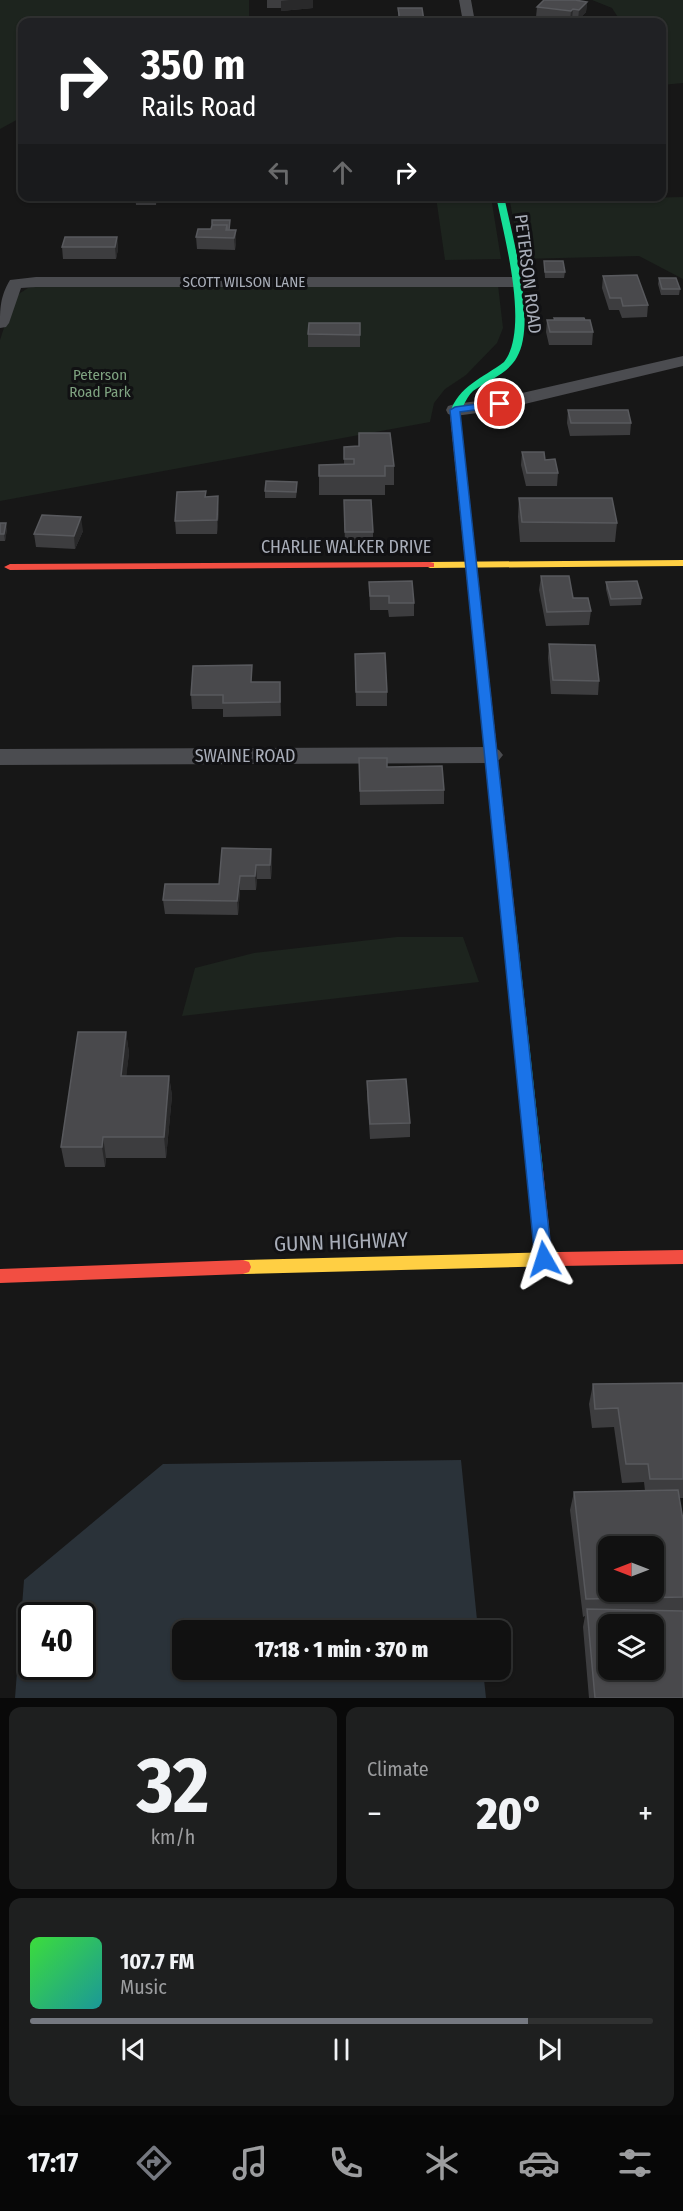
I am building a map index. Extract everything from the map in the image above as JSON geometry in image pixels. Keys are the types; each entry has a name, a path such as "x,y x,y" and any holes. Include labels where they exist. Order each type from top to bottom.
{"street":[{"path":"465,0 468,18"},
{"name":"PETERSON ROAD","path":"455,410 462,396 512,358 518,349 520,326 515,282 501,201"},
{"name":"SCOTT WILSON LANE","path":"0,323 10,292 16,284 36,282 515,282"},
{"path":"544,1259 455,410 500,404 683,361"},
{"name":"CHARLIE WALKER DRIVE","path":"10,567 683,563"},
{"name":"SWAINE ROAD","path":"0,757 490,755"},
{"name":"GUNN HIGHWAY","path":"0,1276 342,1263 683,1257"}],"green space":[{"path":"0,0 249,0 249,18 18,18 18,119 0,129"},
{"path":"592,0 683,0 683,83 666,85 666,18 618,18 612,8"},
{"path":"666,197 683,197 683,279 639,256 521,259 510,201 666,201"},
{"path":"437,201 492,201 501,259 445,260"},
{"name":"Peterson Road Park","path":"498,285 503,328 497,343 466,375 445,389 434,403 430,422 0,501 0,340 14,297 28,288 38,286"},
{"path":"397,937 463,937 479,982 182,1016 195,968 254,953"}],"shaded area":[{"path":"461,1460 477,1620 172,1620 172,1680 484,1680 486,1698 15,1698 18,1659 18,1680 96,1680 96,1602 22,1602 24,1580 163,1464"}],"building":[{"path":"544,0 587,2 579,10 571,11 537,7"},
{"path":"398,8 422,8 424,18 400,18"},
{"path":"212,220 230,220 229,230 227,230 227,225 212,225"},
{"path":"212,225 227,225 226,230 236,230 234,238 196,237 198,229 211,229"},
{"path":"65,237 117,237 115,247 62,247"},
{"path":"544,261 563,261 565,272 545,272"},
{"path":"637,275 648,305 623,306 621,298 610,298 603,276"},
{"path":"659,278 676,278 680,289 662,289"},
{"path":"554,318 584,318 585,320 555,320"},
{"path":"547,320 590,320 593,332 550,332"},
{"path":"309,323 360,323 360,335 308,334"},
{"path":"568,410 628,410 631,423 571,423"},
{"path":"359,433 390,433 394,466 385,466 385,476 319,476 319,465 354,464 354,459 344,459 344,447 359,446"},
{"path":"522,452 544,452 545,460 555,459 558,473 527,473"},
{"path":"266,481 297,482 296,492 265,491"},
{"path":"206,491 205,497 218,496 217,520 175,521 177,492"},
{"path":"519,498 612,498 617,523 522,522"},
{"path":"344,500 371,500 373,532 345,532"},
{"path":"42,515 81,517 74,536 34,534"},
{"path":"0,523 6,523 4,534 0,534"},
{"path":"541,576 569,576 573,598 588,598 591,611 547,612"},
{"path":"412,581 414,603 389,603 389,596 370,596 369,582"},
{"path":"637,581 642,598 611,599 606,582"},
{"path":"549,644 595,645 599,681 553,680"},
{"path":"385,653 387,692 356,692 355,654"},
{"path":"252,665 251,682 280,682 280,702 223,703 223,695 191,695 193,666"},
{"path":"359,758 387,758 387,767 442,766 444,790 360,791"},
{"path":"222,848 271,849 270,865 256,865 255,876 240,876 237,901 163,900 165,884 219,884"},
{"path":"78,1032 126,1032 121,1076 169,1076 164,1137 103,1137 102,1147 61,1147"},
{"path":"406,1079 410,1123 370,1124 367,1081"},
{"path":"683,1383 683,1479 650,1479 648,1464 626,1464 618,1408 595,1409 593,1384"},
{"path":"678,1490 683,1520 683,1597 664,1597 664,1536 598,1536 598,1599 586,1599 574,1492"},
{"path":"587,1609 683,1611 683,1698 595,1698"}],"traffic: fast":[{"path":"455,413 458,403 471,388 507,364 518,342 519,301 501,201"},
{"path":"508,915 535,1170"}],"traffic: slow":[{"path":"430,565 683,563"},
{"path":"243,1267 559,1259"}],"traffic: jam":[{"path":"455,413 508,915"},
{"path":"10,567 430,565"},
{"path":"535,1170 544,1259"},
{"path":"559,1259 683,1257"},
{"path":"0,1276 243,1267"}],"route":[{"path":"500,404 455,410 544,1259"}]}
